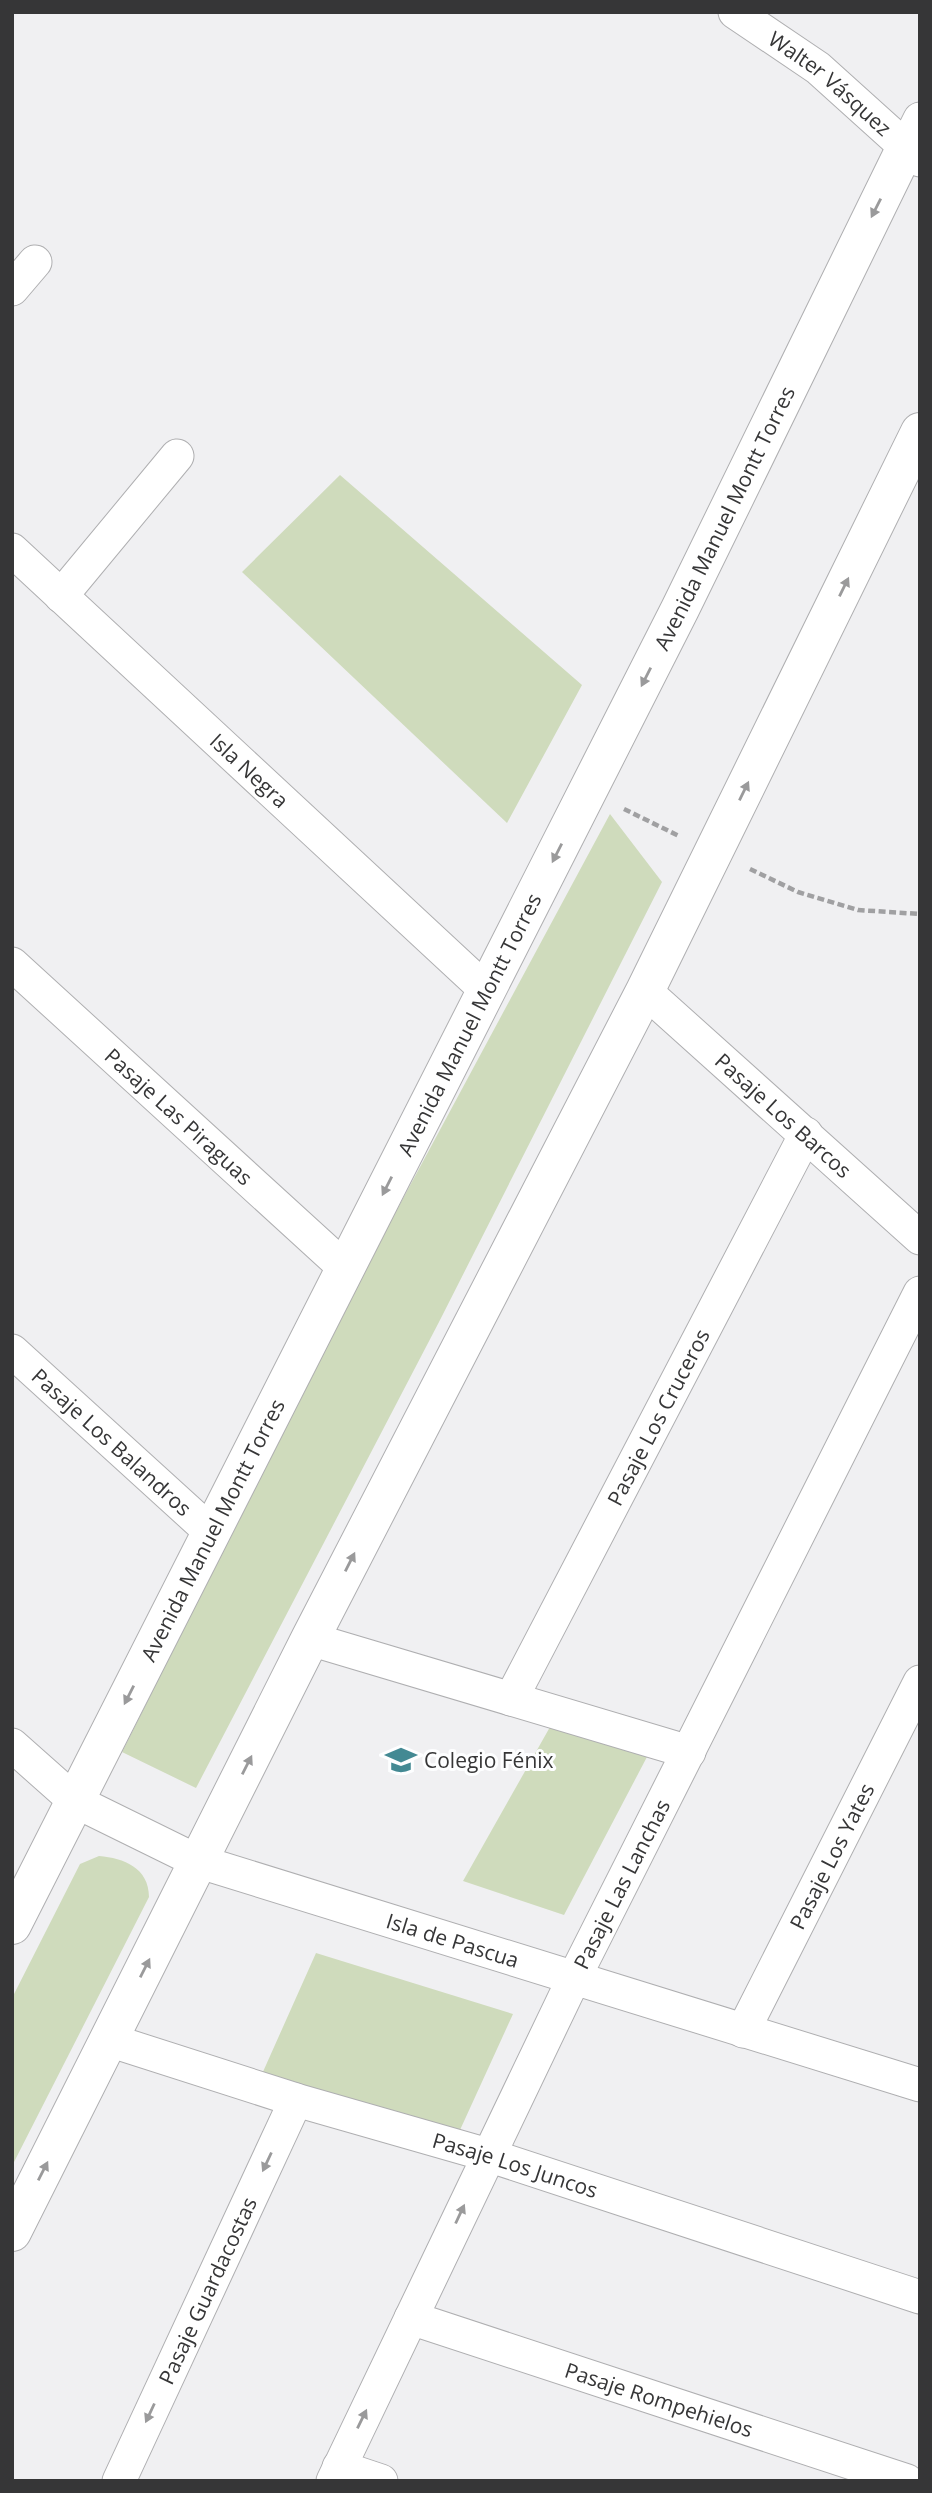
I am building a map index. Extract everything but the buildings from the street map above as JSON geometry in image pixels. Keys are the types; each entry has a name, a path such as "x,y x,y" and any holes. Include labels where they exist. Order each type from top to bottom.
{"street":[{"name":"Walter Vásquez","path":"735,12 818,68 915,142"},
{"name":"Avenida Manuel Montt Torres","path":"12,1925 915,142"},
{"path":"12,289 35,262"},
{"path":"12,2232 310,1639 645,991 920,432"},
{"path":"61,596 177,456"},
{"name":"Isla Negra","path":"12,550 487,990"},
{"name":"Pasaje Las Piraguas","path":"12,964 346,1269"},
{"name":"Pasaje Los Barcos","path":"645,991 920,1238"},
{"name":"Pasaje Los Cruceros","path":"511,1699 806,1134"},
{"name":"Pasaje Las Lanchas","path":"336,2474 575,1978 920,1293"},
{"name":"Pasaje Los Balandros","path":"12,1351 212,1533"},
{"path":"310,1639 689,1752"},
{"name":"Pasaje Los Yates","path":"743,2031 920,1682"},
{"name":"Isla de Pascua","path":"12,1745 75,1801 197,1861 920,2085"},
{"name":"Pasaje Los Juncos","path":"109,2040 296,2100 488,2155 920,2297"},
{"name":"Pasaje Guardacostas","path":"119,2481 296,2100"},
{"name":"Pasaje Rompehielos","path":"411,2318 907,2481"},
{"path":"336,2474 381,2481"}],"green space":[{"path":"340,475 582,685 507,823 242,572"},
{"path":"610,814 662,882 439,1322 196,1788 122,1752 350,1297"},
{"path":"550,1727 648,1755 564,1915 463,1881"},
{"path":"99,1856 117,1859 133,1866 145,1879 149,1897 12,2166 12,1998 80,1864"},
{"path":"316,1953 513,2014 460,2130 262,2074"}],"place":[{"name":"Colegio Fénix","path":"401,1760"}]}
